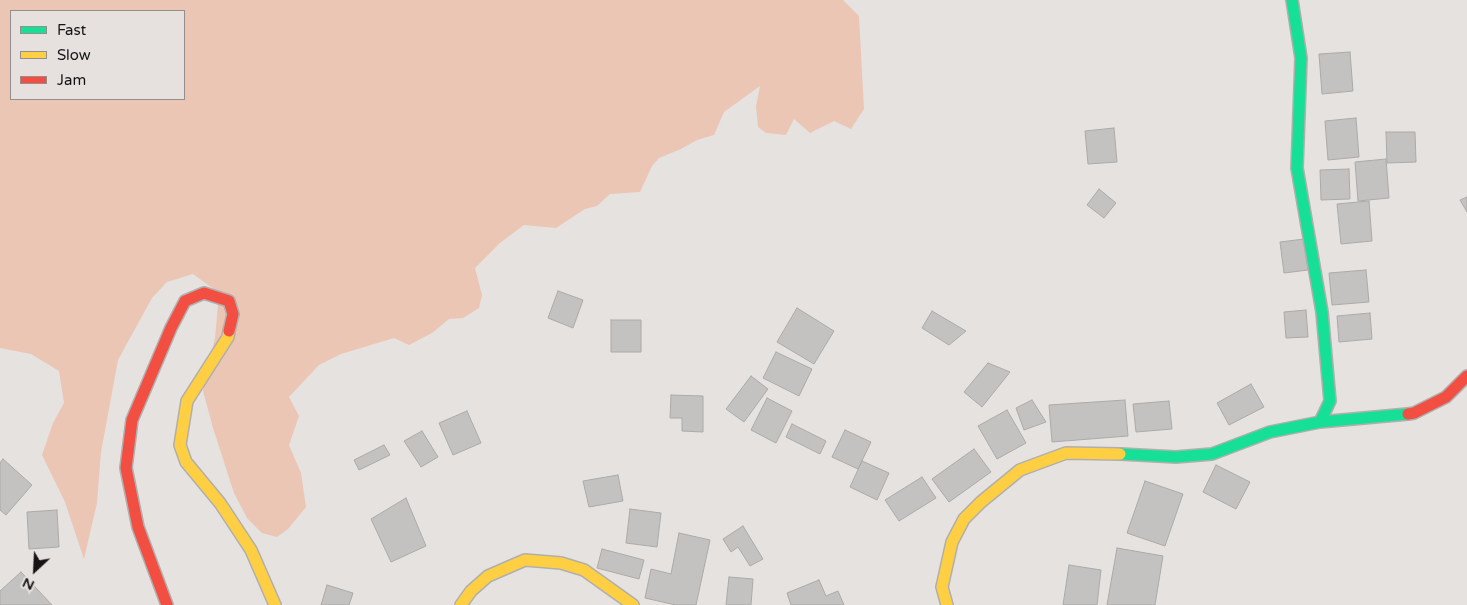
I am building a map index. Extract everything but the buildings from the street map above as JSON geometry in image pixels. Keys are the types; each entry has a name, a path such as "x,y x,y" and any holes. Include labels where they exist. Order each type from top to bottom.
{"street":[{"path":"1292,0 1301,58 1296,168 1322,312 1330,401 1320,422"},
{"path":"167,605 138,527 126,468 132,420 171,328 185,301 204,293 229,301 234,314 228,337 187,401 180,445 186,462 220,503 251,550 275,605"},
{"path":"947,605 942,587 952,542 964,519 981,502 1020,470 1066,453 1176,456 1212,454 1270,432 1320,422 1414,413 1446,398 1467,376"},
{"path":"461,605 471,591 488,576 525,560 561,563 584,570 634,605"}],"shaded area":[{"path":"0,0 843,0 859,16 864,109 851,129 834,121 810,133 794,119 786,135 766,133 758,127 756,106 760,86 724,112 714,135 697,140 659,158 652,166 640,192 610,194 597,206 585,209 556,228 524,225 500,243 475,268 482,295 479,308 463,318 449,319 432,333 409,345 394,338 341,354 319,365 289,397 299,416 289,445 301,473 306,507 288,529 277,537 262,533 247,518 234,493 203,391 215,338 218,304 215,290 193,274 167,282 152,298 118,360 101,452 97,503 84,559 65,502 42,455 53,423 64,403 59,371 31,354 0,348"}],"traffic: fast":[{"path":"1292,0 1301,58 1297,168 1322,312 1330,401 1320,422"},
{"path":"1120,454 1176,457 1212,454 1270,432 1320,422 1408,414"}],"traffic: slow":[{"path":"229,331 228,337 187,401 180,445 186,462 220,503 251,550 275,605"},
{"path":"947,605 942,587 952,542 964,519 981,502 1020,470 1066,453 1120,454"},
{"path":"461,605 471,591 488,576 525,560 561,563 584,570 633,605"}],"traffic: jam":[{"path":"167,605 138,527 126,468 132,420 171,328 185,301 204,293 229,301 233,314 229,331"},
{"path":"1408,414 1414,413 1446,397 1467,376"}]}
